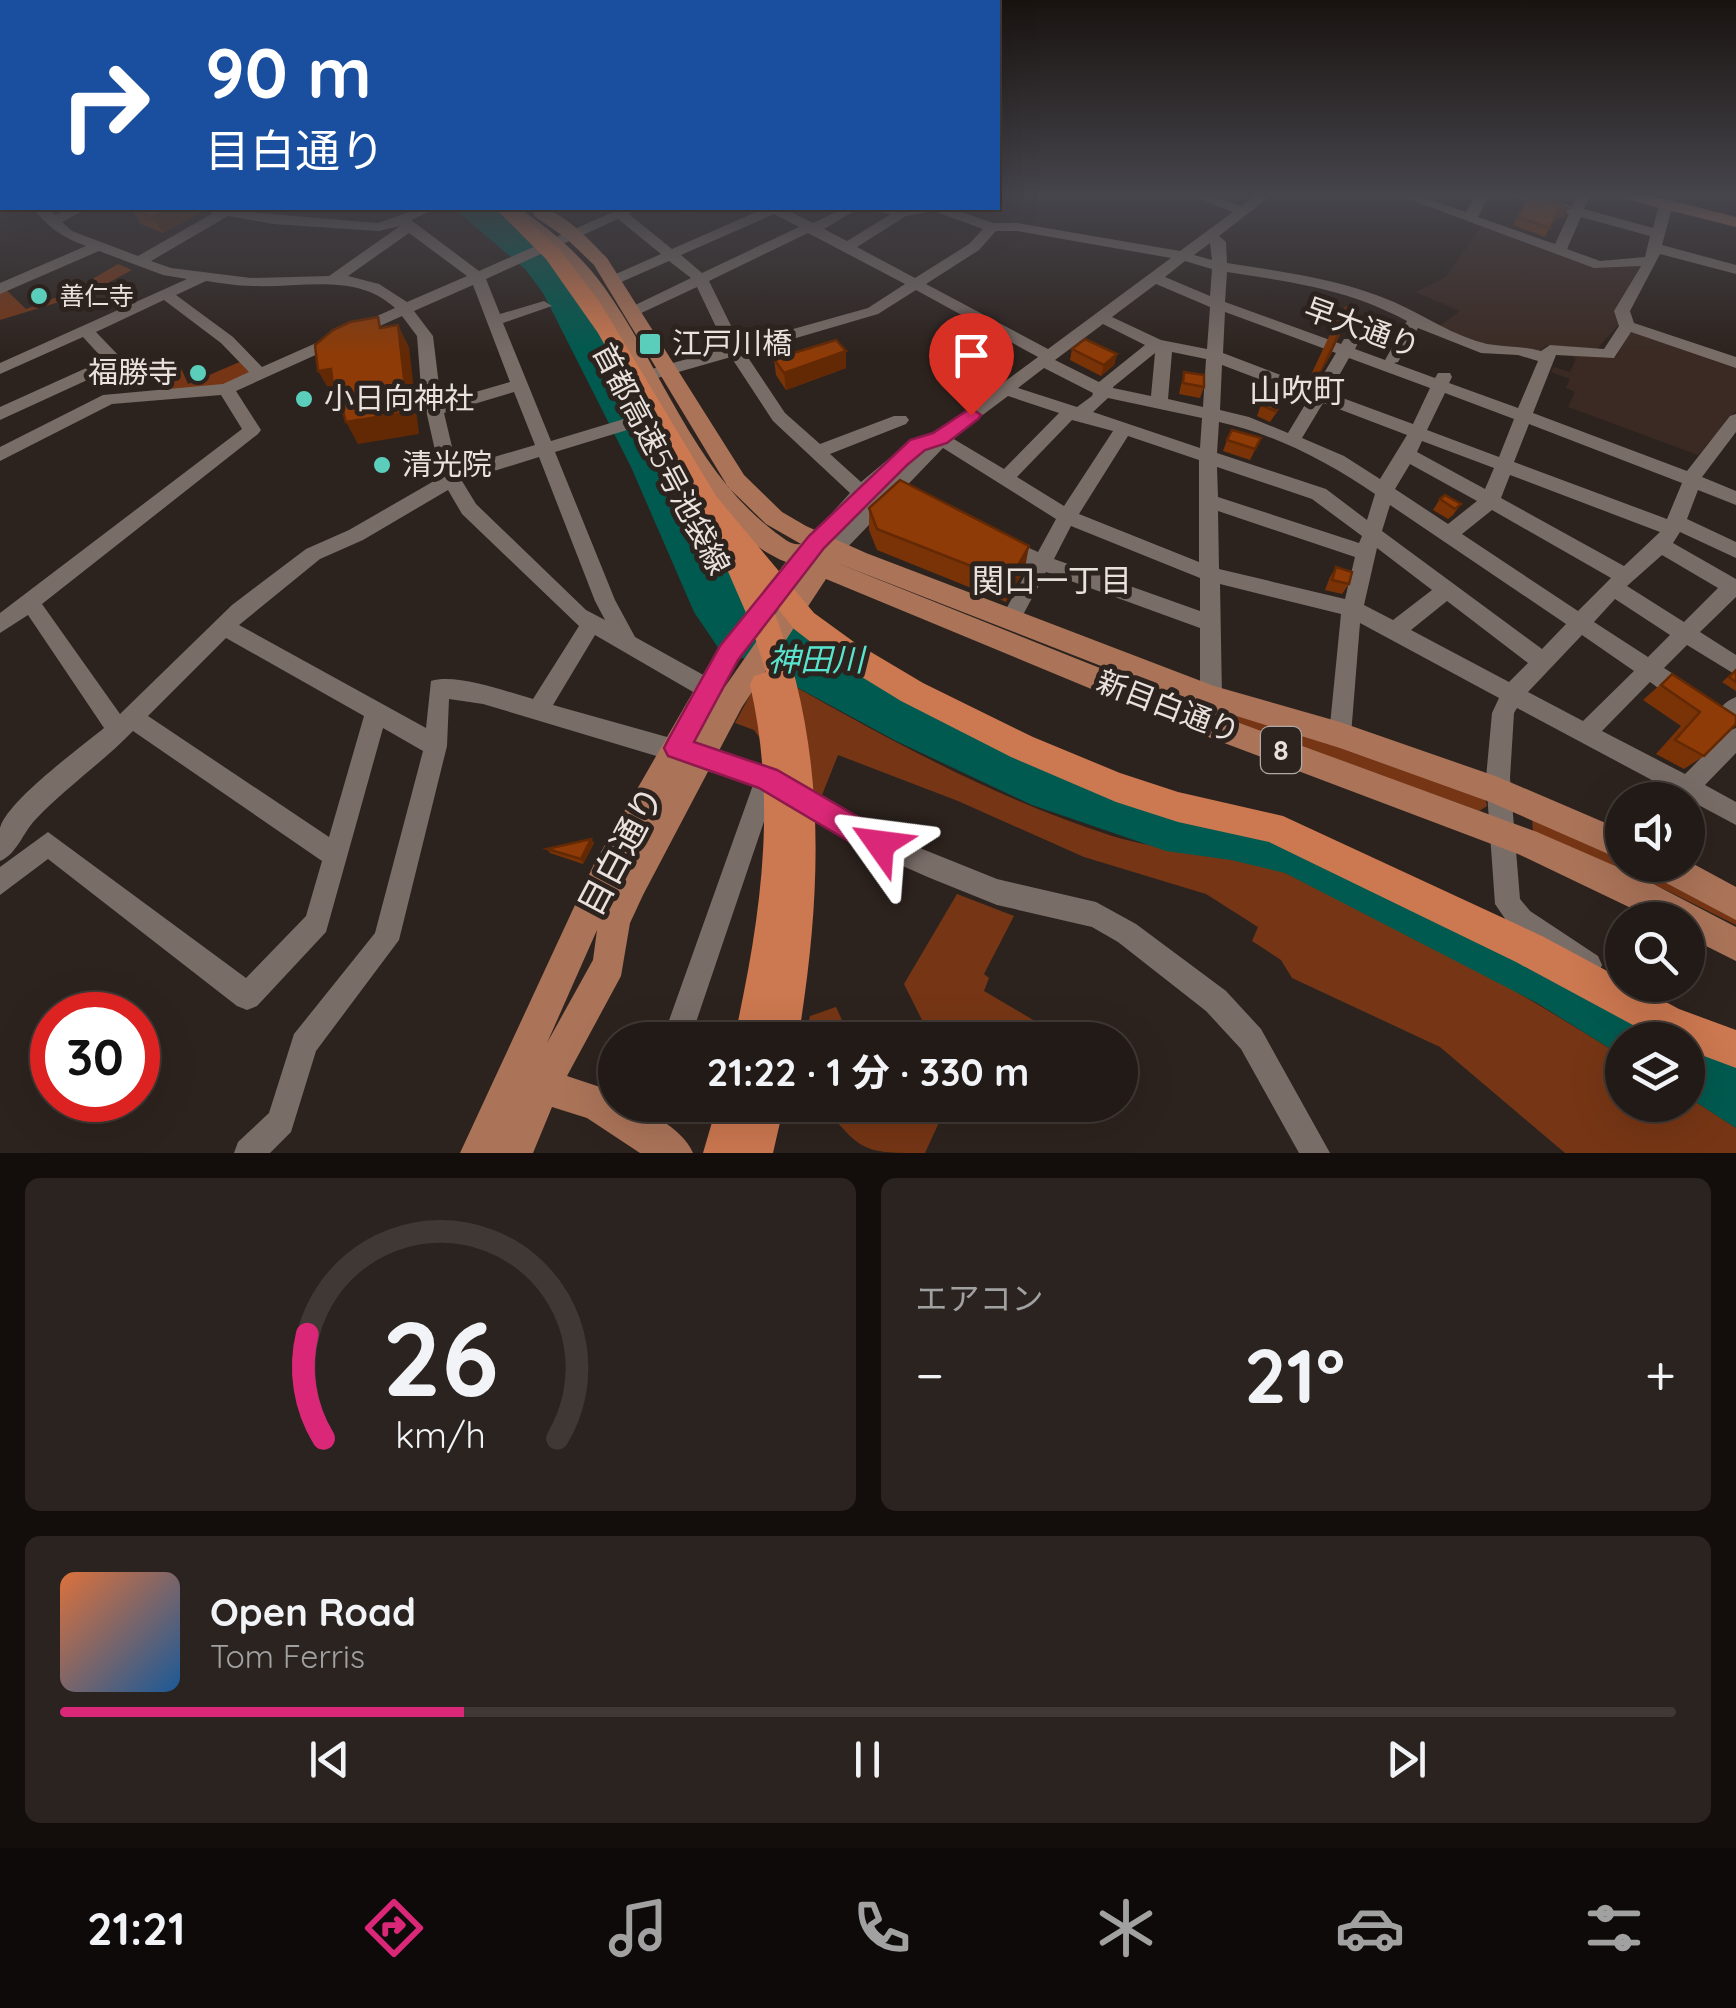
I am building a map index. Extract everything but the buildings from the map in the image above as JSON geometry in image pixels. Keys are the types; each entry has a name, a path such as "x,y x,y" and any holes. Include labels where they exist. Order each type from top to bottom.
{"highway":[{"name":"首都高速5号池袋線","path":"532,248 545,259 586,318 690,508 745,624 758,663 775,734 782,823 770,962 757,1022"},
{"name":"首都高速5号池袋線","path":"550,248 579,283 706,503 764,620 788,696 801,772 802,888 782,1022"},
{"path":"706,503 804,621 844,651 912,692 1022,747 1116,787 1178,807 1271,827 1328,850 1529,949 1670,1025 1736,1049"},
{"path":"724,1153 732,1122"},
{"path":"752,1153 760,1122"}],"main road":[{"name":"8","path":"562,248 597,290 736,481 818,555"},
{"name":"8","path":"566,248 614,280 657,373 659,415 712,487 758,536 818,555"},
{"name":"目白通り","path":"528,1081 609,964 614,921 689,752 741,659 818,555"},
{"name":"新目白通り","path":"818,555 1010,620 1208,710 1340,735 1498,791 1605,838"},
{"name":"新目白通り","path":"818,555 1208,710 1503,833 1625,886 1736,944"},
{"name":"目白通り","path":"689,752 708,689 741,659"},
{"path":"1695,882 1736,904"},
{"path":"480,1153 528,1081"},
{"path":"514,1153 528,1081"},
{"path":"528,1081 596,1103 674,1153"}],"street":[{"path":"0,289 94,248"},
{"path":"98,248 203,278 251,282 334,280 374,287 406,308 424,336 434,410 458,495 562,603 708,689"},
{"path":"138,262 163,248"},
{"path":"334,280 374,248"},
{"path":"442,248 477,276 605,601 626,643"},
{"path":"0,454 109,399 226,389 540,248"},
{"path":"664,248 701,279 734,349 778,417 862,494"},
{"path":"614,280 687,248"},
{"path":"632,312 768,248"},
{"path":"846,248 1102,391 1243,421 1338,460 1723,717 1690,782"},
{"path":"657,373 873,311 974,248"},
{"path":"1149,248 1220,266 1331,284 1390,306 1414,322 1488,349 1518,350 1547,358"},
{"path":"818,555 930,453 940,438 1194,248"},
{"path":"1208,710 1208,457 1220,248"},
{"path":"1557,248 1599,265 1655,248 1736,270"},
{"path":"1655,248 1622,311 1628,326 1736,364"},
{"name":"早大通り","path":"1155,277 1173,288 1219,300 1694,475 1736,487"},
{"path":"0,369 203,278"},
{"path":"167,295 227,340 259,373"},
{"path":"497,320 544,306"},
{"path":"1102,317 1160,345 1214,356 1669,532 1736,551"},
{"path":"1392,358 1414,322"},
{"path":"1450,534 1490,501 1550,350 1608,354 1628,326"},
{"path":"0,414 114,361 86,331"},
{"path":"1005,479 1073,414 1099,399 1102,391 1160,345"},
{"path":"1159,405 1160,345"},
{"path":"1292,440 1348,347"},
{"name":"早大通り","path":"1348,347 1392,358 1442,381"},
{"path":"0,352 23,359"},
{"path":"1340,735 1353,609 1368,544 1384,490 1407,454 1442,381"},
{"path":"434,410 522,384"},
{"path":"0,625 252,430 226,389"},
{"path":"1005,389 1319,494 1368,544"},
{"path":"0,849 17,822 51,786 126,724 239,611 312,554 356,536 451,479 659,415"},
{"path":"815,453 900,420"},
{"path":"1732,430 1694,475 1669,532 1512,694 1503,713 1498,791 1508,904 1520,920 1637,998 1696,1026 1736,1032"},
{"path":"1010,620 1067,516 1122,431"},
{"path":"818,555 862,494 918,445 940,438 1067,516 1209,574 1353,609 1676,782"},
{"path":"1407,454 1620,582 1685,633 1736,666"},
{"name":"早大通り","path":"1694,475 1736,498"},
{"path":"892,486 920,500"},
{"path":"1207,500 1368,544 1448,588 1545,663"},
{"path":"1585,733 1734,588 1669,532"},
{"path":"990,536 1042,563 1208,622"},
{"path":"1394,631 1448,588"},
{"path":"30,603 51,630 90,696 126,724 336,856"},
{"path":"538,712 592,623"},
{"path":"225,627 436,746"},
{"path":"249,1153 281,1122 304,1044 386,940 436,746 439,688 483,695 689,752 768,779 880,844 998,892 1096,915 1127,933 1216,1001 1251,1038 1315,1153"},
{"path":"0,882 48,844 247,996 317,923 376,712"},
{"path":"682,1022 768,779"},
{"path":"1705,798 1736,814"}],"shaded area":[{"path":"1466,248 1547,248 1602,268 1640,266 1615,310 1620,323 1597,349 1547,345 1539,351 1479,344 1435,329 1460,311 1415,292 1446,277"},
{"path":"118,264 132,270 89,293 0,320 0,284 26,309 70,292"},
{"path":"1631,329 1736,366 1736,411 1698,455 1568,407 1575,392 1566,388 1570,379 1551,372 1554,367 1570,372 1576,359 1570,355 1616,357"},
{"path":"177,359 188,384 242,361 254,372 222,386 161,391 162,368 153,369 154,365"},
{"path":"764,669 978,783 1067,820 1134,842 1225,857 1290,875 1418,936 1605,1046 1605,1122 1705,1122 1705,1108 1736,1128 1736,1153 1565,1153 1440,1047 1292,978 1281,960 1252,941 1258,927 1206,894 1084,857 958,801 838,755 820,800 792,783 754,730 735,723"},
{"path":"1233,714 1396,764 1485,798 1487,806 1479,811 1234,722"},
{"path":"1532,814 1605,848 1605,864 1533,834"},
{"path":"1647,882 1681,883 1736,915 1736,925 1705,910 1705,902 1690,902"},
{"path":"957,894 1014,916 984,974 989,978 984,991 1035,1022 923,1022 904,984"},
{"path":"836,1007 843,1022 808,1022 810,1016"},
{"path":"838,1122 939,1122 925,1153 876,1150 847,1133"}],"water":[{"name":"神田川","path":"500,248 542,248 564,273 762,599 801,628 1086,770 1278,822 1605,995 1605,1002 1617,1002 1655,1022 1605,1022 1605,1045 1537,1003 1285,873 1166,851 1032,805 896,741 745,659 719,649 694,612 631,467 543,293 525,269"},
{"name":"神田川","path":"1705,1049 1736,1065 1736,1128 1705,1108"}],"place":[{"name":"善仁寺","path":"39,296"},
{"name":"江戸川橋","path":"650,344"},
{"name":"福勝寺","path":"198,373"},
{"name":"小日向神社","path":"304,399"},
{"name":"清光院","path":"382,465"}],"district":[{"name":"山吹町","path":"1297,391"},
{"name":"関口一丁目","path":"1052,581"}],"route":[{"path":"880,844 768,779 677,748 729,653 816,542 862,494 918,445 940,438 971,415"}]}
